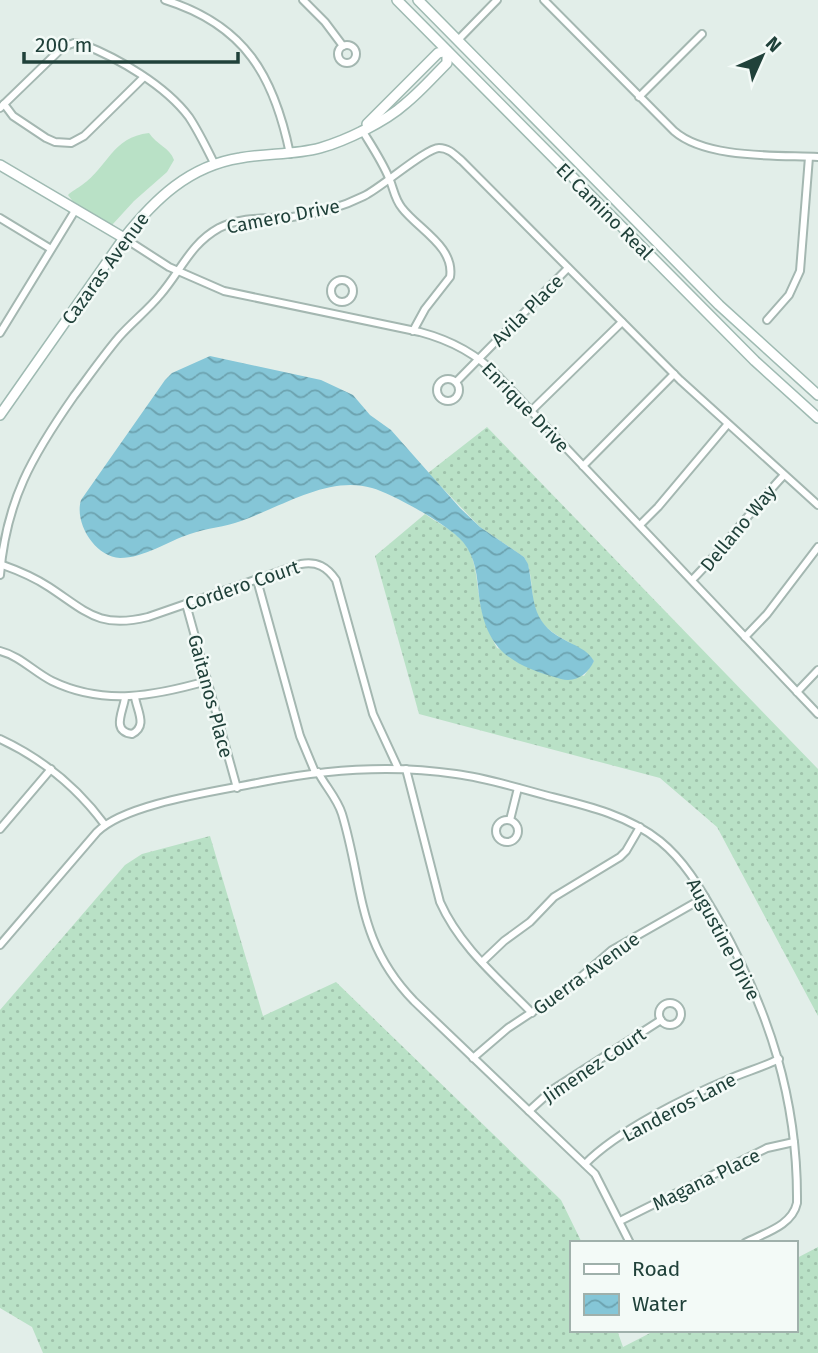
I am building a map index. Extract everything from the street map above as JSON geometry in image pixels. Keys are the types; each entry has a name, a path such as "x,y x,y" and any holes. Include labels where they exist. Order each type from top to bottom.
{"main road":[{"name":"El Camino Real","path":"397,0 755,361 818,418"},
{"name":"El Camino Real","path":"418,0 719,305 818,395"},
{"path":"447,51 458,40"},
{"name":"Cazaras Avenue","path":"0,415 124,238 145,211 174,185 215,165 241,158 290,154 321,148 362,130 405,104 447,63 447,51 438,53 362,130"},
{"name":"Enrique Drive","path":"0,164 124,238"}],"street":[{"path":"165,0 182,2 230,34 258,64 277,102 290,154"},
{"path":"303,0 325,22 342,46"},
{"path":"458,40 497,0"},
{"path":"544,0 681,137 699,146 716,150 818,157"},
{"path":"639,97 702,34"},
{"path":"144,77 84,136 71,143 55,142 46,138 2,106 54,54 68,44 82,44 144,77 168,94 189,118 215,165"},
{"path":"362,130 390,180 396,199 410,217 443,249 450,262 452,270 447,282 425,309 413,331"},
{"name":"Camero Drive","path":"0,575 9,518 32,460 105,354 160,295 194,247 223,227 256,218 293,217 329,209 362,197 390,180 429,150 440,148 447,149 462,161 674,374 818,505"},
{"path":"767,320 789,295 800,271 809,157"},
{"path":"0,332 76,209"},
{"path":"0,218 51,249"},
{"name":"Enrique Drive","path":"124,238 176,271 206,285 241,296 413,331 454,344 478,359 531,411 818,714"},
{"name":"Avila Place","path":"456,382 568,268"},
{"path":"338,316 340,302"},
{"path":"531,411 622,322"},
{"path":"583,466 674,374"},
{"path":"640,525 727,425"},
{"name":"Dellano Way","path":"692,580 713,560 737,527 783,475"},
{"path":"745,637 767,614 818,547"},
{"name":"Cordero Court","path":"0,564 31,577 81,610 103,619 124,621 136,620 310,562 322,566 332,574 336,580 373,714 402,769 440,902 453,929 532,1013"},
{"path":"257,580 300,736 316,772 341,813 366,920 384,964 408,995 585,1164 600,1181 629,1241"},
{"name":"Gaitanos Place","path":"186,604 237,788"},
{"path":"0,651 10,653 50,680 96,695 135,697 207,681"},
{"path":"797,692 818,670"},
{"path":"125,698 123,713 118,722 122,731 132,734 141,728 142,723 135,697"},
{"path":"0,739 51,769 77,790 105,825"},
{"path":"0,829 51,769"},
{"name":"Augustine Drive","path":"0,945 105,825 118,817 148,807 316,772 402,769 457,774 610,813 640,827 674,854 698,884 751,984 779,1059 787,1091 794,1142 796,1210 784,1224 749,1241"},
{"path":"510,820 518,788"},
{"path":"482,962 530,922 554,897 620,857 640,827"},
{"name":"Guerra Avenue","path":"473,1058 495,1038 567,989 622,942 705,897"},
{"name":"Jimenez Court","path":"529,1111 552,1090 661,1020"},
{"name":"Landeros Lane","path":"585,1164 607,1145 641,1124 714,1086 779,1059"},
{"name":"Magana Place","path":"620,1221 758,1152 794,1142"}],"green space":[{"path":"149,133 174,160 167,172 112,225 74,203 68,195 91,178 118,146"},
{"path":"487,427 818,769 818,1016 717,827 660,778 419,714 375,556 425,514 457,535 470,552 482,610 497,648 584,676 594,661 543,624 535,609 530,571 524,557 480,527 428,473"},
{"path":"210,836 263,1016 336,982 561,1200 581,1241 570,1241 570,1332 618,1332 623,1347 652,1332 797,1332 797,1258 818,1247 818,1353 43,1353 32,1327 0,1308 0,1010 125,865 142,854"}],"water":[{"path":"210,356 321,380 353,395 370,415 391,430 480,527 524,557 528,564 539,616 552,632 591,657 594,661 588,670 576,678 561,679 528,668 504,653 495,643 482,615 475,568 471,554 463,542 446,527 420,511 372,488 356,485 322,489 241,521 190,534 138,555 120,558 102,552 84,528 81,500 165,380 172,373"}]}
